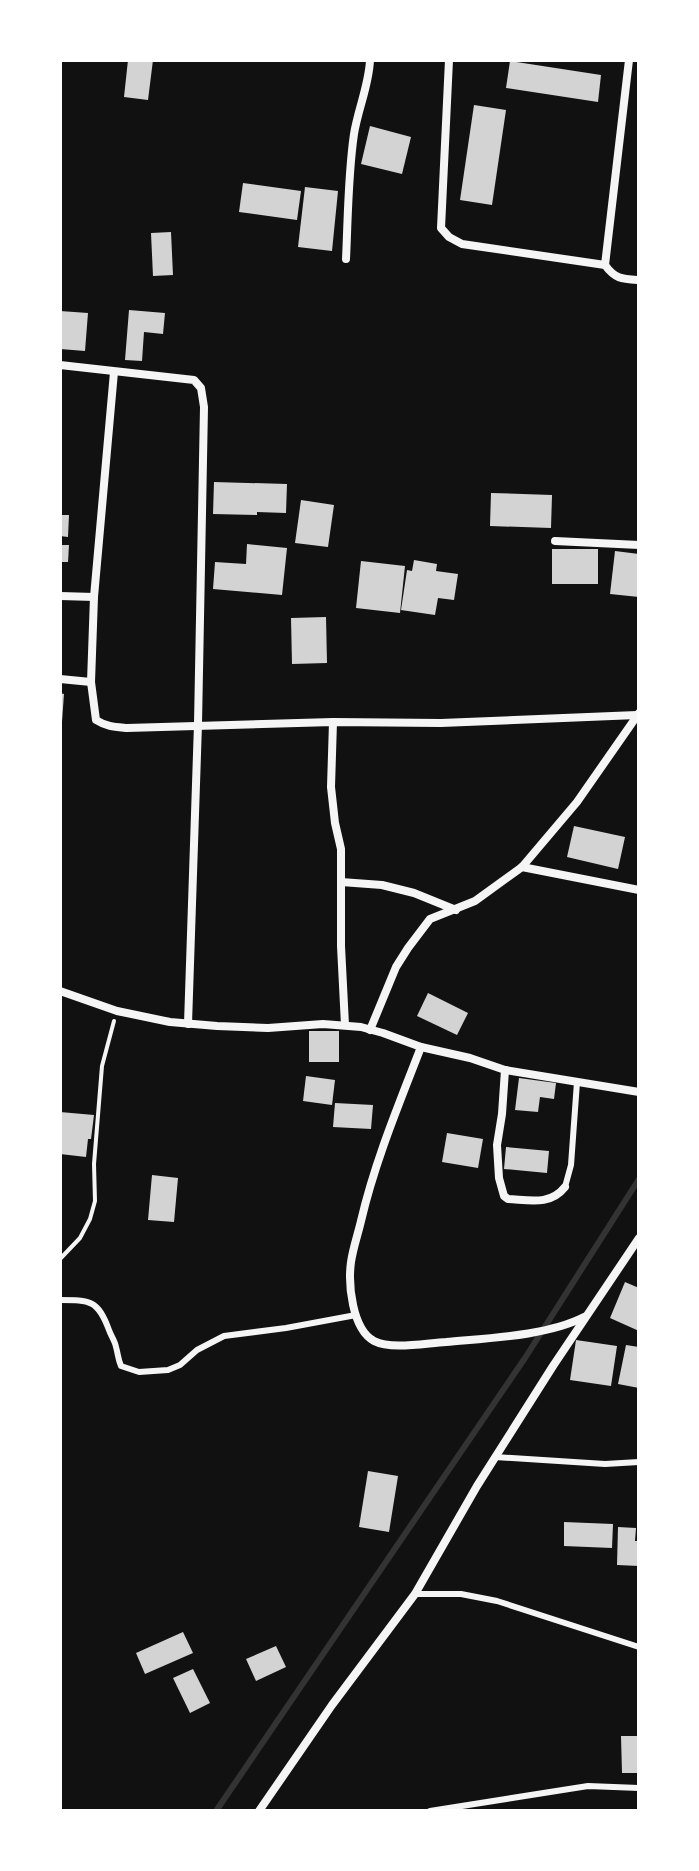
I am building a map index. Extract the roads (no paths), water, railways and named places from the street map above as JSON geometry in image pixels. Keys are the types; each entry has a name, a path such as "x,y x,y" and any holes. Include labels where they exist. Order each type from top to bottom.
{"street":[{"path":"346,259 349,181 355,132 370,60"},
{"path":"449,60 441,228 462,244 605,265 612,274 639,280"},
{"path":"605,265 629,60"},
{"path":"60,365 194,380 201,388 204,407 198,724 188,1024"},
{"path":"114,372 94,597 91,682 96,720 109,727 441,723 638,714"},
{"path":"555,541 639,545"},
{"path":"60,596 94,597"},
{"path":"60,679 91,682"},
{"path":"370,1030 396,967 430,919 475,901 522,867 577,802 638,714"},
{"path":"333,722 331,787 341,849 345,1025"},
{"path":"522,867 639,890"},
{"path":"341,882 382,885 414,893 456,910"},
{"path":"60,991 117,1011 188,1024 268,1028 345,1025 383,1033 505,1070 639,1092"},
{"path":"421,1047 387,1134 367,1196 351,1262 350,1288 359,1326 374,1342 404,1345 522,1333 574,1323 584,1317"},
{"path":"505,1070 497,1145 499,1178 504,1196 508,1199 543,1201 553,1198 565,1187"},
{"path":"259,1811 332,1705 415,1594 495,1457 584,1317 639,1238"}],"lane":[{"path":"565,1187 571,1165 577,1082"},
{"path":"60,1300 85,1301 102,1312 121,1366 139,1372 168,1370 180,1365 197,1350 224,1336 356,1315"},
{"path":"495,1457 605,1464 639,1462"},
{"path":"415,1594 461,1594 497,1601 639,1647"},
{"path":"430,1811 588,1786 639,1788"}],"waterway":[{"path":"216,1811 525,1358 639,1179"}]}
